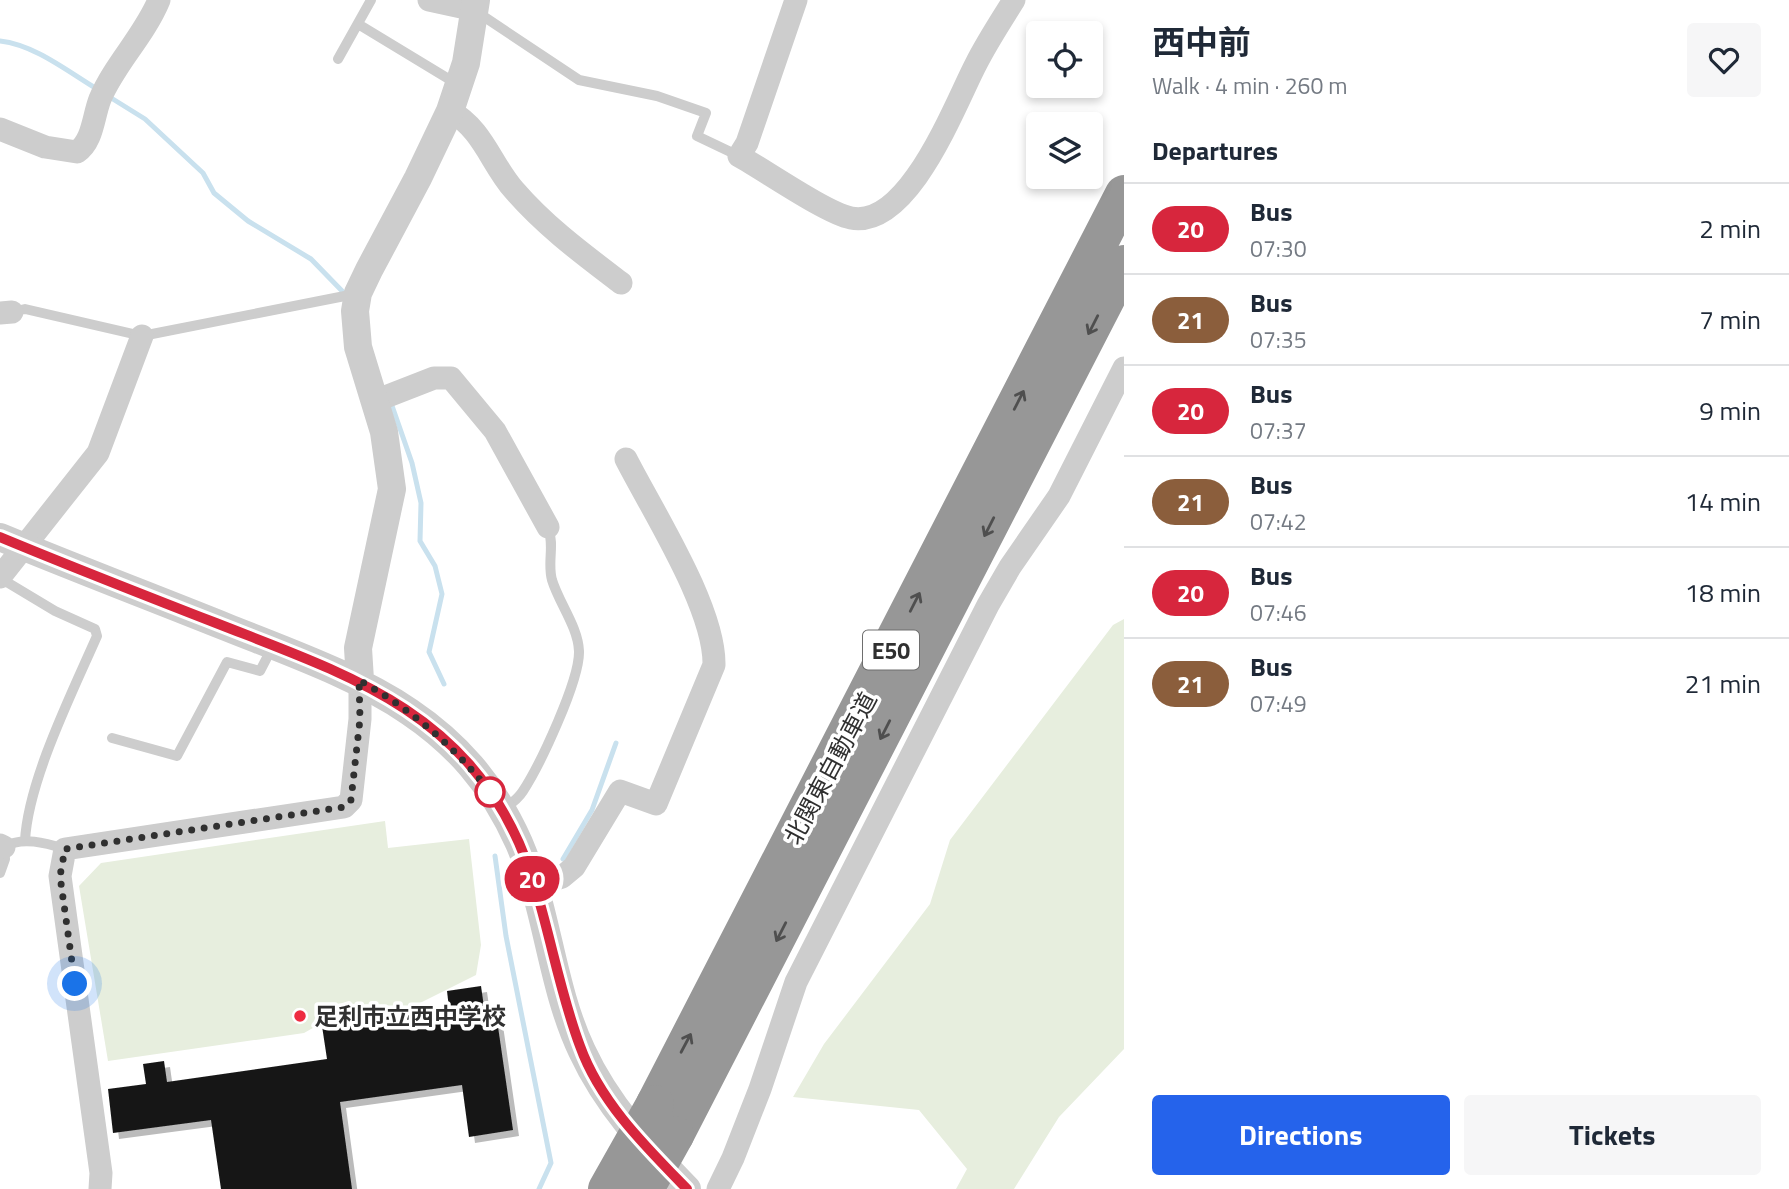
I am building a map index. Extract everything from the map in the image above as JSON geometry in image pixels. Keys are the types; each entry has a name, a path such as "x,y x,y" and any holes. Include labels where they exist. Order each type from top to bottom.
{"highway":[{"name":"北関東自動車道","path":"607,1189 655,1104 1124,194"},
{"name":"北関東自動車道","path":"645,1189 676,1135 1124,264"}],"street":[{"path":"0,129 46,147 77,152 85,146 101,96 149,25 159,0"},
{"path":"102,1188 60,876 65,849 344,807 351,800 360,719 358,648 392,489 390,461 355,328 358,293 454,98 475,5 429,0"},
{"path":"796,0 747,143 740,156 839,215 864,219 876,216 904,190 933,153 978,60 1014,0"},
{"path":"454,98 462,118 485,143 510,187 560,237 621,283"},
{"path":"0,578 12,542 98,453 142,336"},
{"path":"718,1189 760,1089 796,982 988,605 1010,567 1059,496 1124,368"},
{"path":"375,401 435,378 450,378 506,448 548,527"},
{"path":"534,886 562,877 574,867 620,792 656,804 714,665 714,646 704,610 626,459"},
{"path":"12,542 359,680 395,700 439,735 477,775 503,809 534,886 580,1049 598,1083 627,1125 687,1189"}],"lane":[{"path":"338,59 371,0"},
{"path":"475,5 579,80 657,96 706,113 697,136 740,156"},
{"path":"358,24 454,98"},
{"path":"6,312 25,309 142,336 358,293"},
{"path":"503,809 523,793 558,718 578,663 579,649 575,634 553,582 550,566 553,542 548,527"},
{"path":"0,578 55,611 95,629 97,636 52,741 26,826 10,844 0,873"},
{"path":"112,738 177,756 226,662 260,671 273,646"},
{"path":"10,844 46,843 65,849"}],"green space":[{"path":"1124,619 1124,1049 1059,1117 1014,1189 956,1189 967,1169 919,1110 793,1097 824,1044 930,904 950,840 1113,625"},
{"path":"385,821 388,848 469,839 481,945 476,975 416,1005 336,1015 304,1033 108,1061 79,886 101,863"}],"building":[{"path":"481,986 484,1007 495,1006 513,1130 469,1137 462,1085 340,1102 352,1189 221,1189 211,1120 113,1133 108,1089 146,1084 143,1064 164,1061 167,1082 327,1059 322,1026 449,1008 447,991"}],"waterway":[{"path":"0,41 38,53 97,89"},
{"path":"108,96 145,119 203,173 214,193 248,221 311,259 345,294"},
{"path":"390,400 412,463 421,503 420,541 435,566 442,594 429,652 444,684"},
{"path":"563,859 592,810 616,743"},
{"path":"495,856 506,936 551,1163 539,1189"}],"bus line":[{"name":"20","path":"0,537 359,680 421,718 448,743 503,809 520,845 534,886 567,1010 580,1049 598,1083 627,1125 687,1189"}],"place":[{"name":"足利市立西中学校","path":"300,1016"}],"route":[{"path":"75,984 60,876 65,849 344,807 351,800 360,719 359,680 421,718 448,743 490,792"}]}
